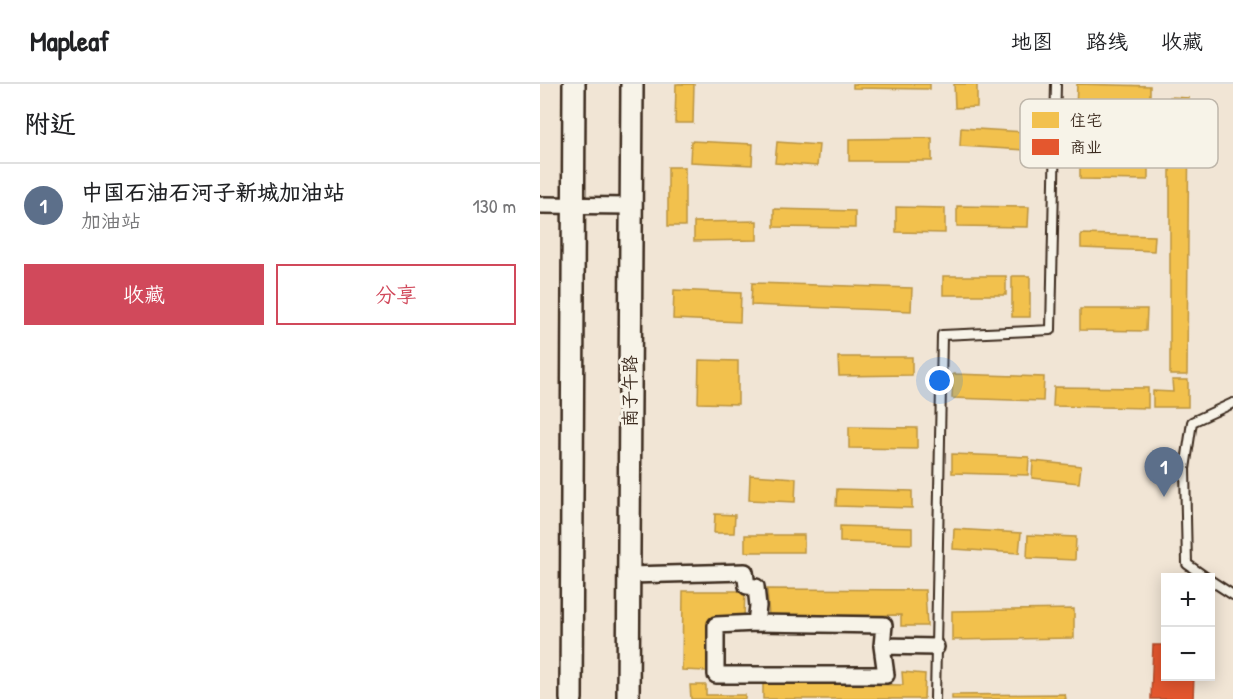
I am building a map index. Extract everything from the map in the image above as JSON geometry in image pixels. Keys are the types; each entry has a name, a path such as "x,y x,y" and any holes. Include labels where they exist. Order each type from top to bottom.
{"street":[{"path":"571,699 574,84"},
{"name":"南子午路","path":"628,699 632,84"},
{"path":"540,205 631,206"},
{"path":"629,575 745,572 747,586 756,587 759,606 756,623"},
{"path":"756,623 884,625 882,646 886,675 716,675 716,625 756,623"},
{"path":"882,646 936,647"}],"lane":[{"path":"1056,84 1056,99"},
{"path":"935,699 942,335 1051,330 1054,168"},
{"path":"1200,573 1187,564 1185,469 1192,422 1233,402"},
{"path":"1215,583 1233,595"}],"building: 住宅":[{"path":"676,84 694,84 693,123 675,123"},
{"path":"853,84 930,84 930,89 853,88"},
{"path":"954,84 977,84 977,107 955,108"},
{"path":"1077,84 1150,86 1150,99 1076,99"},
{"path":"1170,97 1189,98 1189,99 1170,99"},
{"path":"961,128 1020,132 1020,150 960,146"},
{"path":"932,138 932,161 849,161 849,139"},
{"path":"691,141 753,144 752,165 690,162"},
{"path":"777,142 819,145 817,166 775,163"},
{"path":"668,167 685,167 685,226 668,226"},
{"path":"1080,168 1148,168 1148,180 1080,179"},
{"path":"1170,168 1188,168 1187,375 1170,375"},
{"path":"957,206 1029,207 1028,227 957,226"},
{"path":"896,207 945,208 945,233 896,232"},
{"path":"774,209 855,211 855,228 774,227"},
{"path":"757,221 757,240 694,241 694,222"},
{"path":"1081,234 1155,236 1154,251 1081,248"},
{"path":"943,276 1006,276 1006,295 943,295"},
{"path":"1012,276 1030,276 1030,317 1012,317"},
{"path":"752,283 912,288 911,311 751,305"},
{"path":"674,290 741,293 740,322 673,319"},
{"path":"1080,309 1147,309 1146,331 1080,330"},
{"path":"838,357 912,357 912,375 839,376"},
{"path":"699,360 738,361 738,404 698,403"},
{"path":"953,374 1044,377 1043,401 952,398"},
{"path":"1172,380 1188,380 1188,407 1153,407 1153,391 1173,392"},
{"path":"1054,387 1148,388 1148,408 1053,406"},
{"path":"849,427 917,428 917,449 849,448"},
{"path":"952,454 1029,457 1028,475 952,473"},
{"path":"1033,461 1081,466 1079,483 1032,478"},
{"path":"750,475 796,478 795,502 749,500"},
{"path":"837,489 912,491 912,508 836,506"},
{"path":"715,514 735,515 734,533 714,533"},
{"path":"840,526 912,528 912,544 840,542"},
{"path":"954,529 1021,533 1019,553 953,549"},
{"path":"745,535 804,535 804,552 745,552"},
{"path":"1028,535 1076,537 1075,560 1027,558"},
{"path":"767,589 925,590 927,626 901,626 901,615 769,616"},
{"path":"683,591 745,591 744,618 710,618 707,671 682,670"},
{"path":"1074,609 1074,638 952,640 952,611"},
{"path":"902,672 925,674 924,699 763,699 763,683 903,685"},
{"path":"690,685 706,685 706,695 745,695 745,699 691,699"},
{"path":"1065,694 1066,699 952,699 952,695"}],"building: 商业":[{"path":"1153,645 1161,645 1161,681 1194,681 1193,699 1151,699"}],"place":[{"name":"中国石油石河子新城加油站","path":"1164,497"}]}
